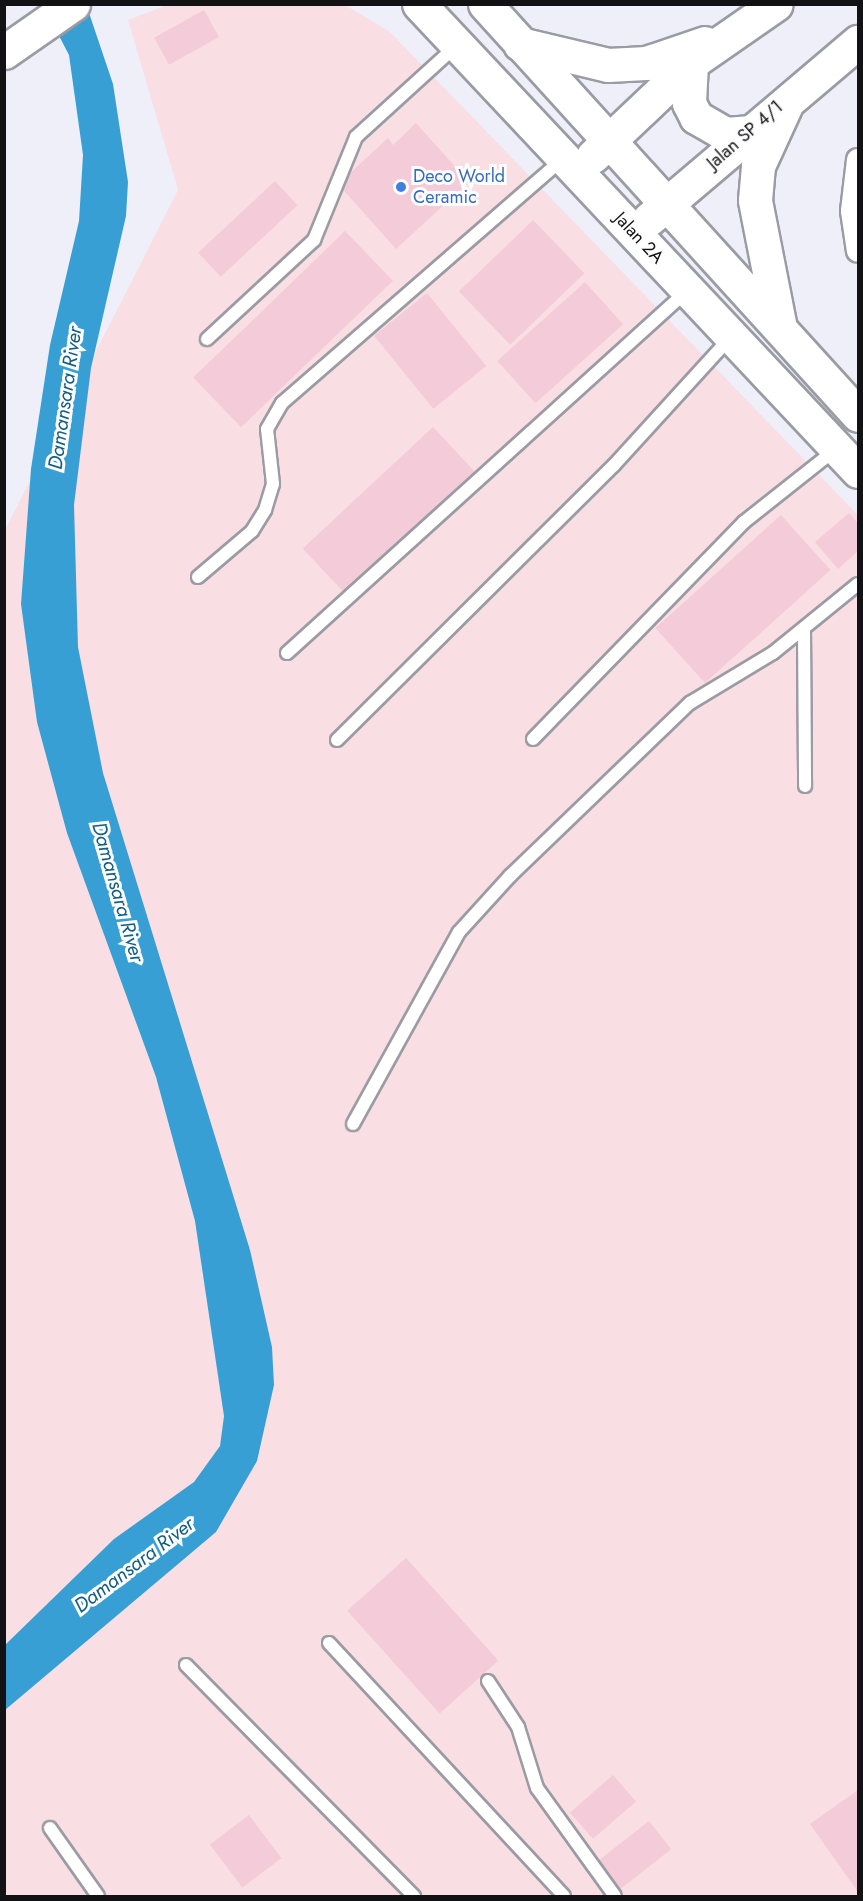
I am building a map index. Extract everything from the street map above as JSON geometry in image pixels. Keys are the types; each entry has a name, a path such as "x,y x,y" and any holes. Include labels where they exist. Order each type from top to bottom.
{"street":[{"path":"15,42 73,4"},
{"name":"Jalan 2A","path":"419,4 848,460"},
{"path":"484,4 858,415"},
{"path":"570,165 608,140 691,63 776,4"},
{"path":"520,44 608,65 646,63 748,25"},
{"name":"Jalan SP 4/1","path":"634,233 748,132 858,42"},
{"path":"691,63 689,103 696,117 726,134 748,132"},
{"path":"781,330 755,200 758,166 790,97"},
{"path":"858,160 852,211 858,251"}],"lane":[{"path":"207,339 314,240 356,137 457,45"},
{"path":"198,577 252,531 265,510 273,484 267,429 282,403 570,165"},
{"path":"287,653 688,291"},
{"path":"337,740 614,465 732,336"},
{"path":"533,740 744,522 848,460"},
{"path":"353,1124 459,932 510,876 690,702 804,630 858,584"},
{"path":"804,630 805,786"},
{"path":"329,1643 564,1896"},
{"path":"186,1665 414,1896"},
{"path":"488,1681 518,1727 537,1788 615,1896"},
{"path":"50,1828 98,1896"}],"shaded area":[{"path":"170,4 345,5 389,31 858,515 858,1896 5,1896 4,532 178,190 128,20"}],"water":[{"name":"Damansara River","path":"86,4 113,84 128,182 126,216 91,368 74,505 78,647 103,773 250,1250 272,1347 274,1385 257,1461 216,1532 5,1710 5,1645 114,1539 194,1482 220,1446 224,1416 195,1221 156,1077 67,833 37,722 21,604 31,469 50,345 79,221 83,155 69,55 43,5"}],"building":[{"path":"204,10 219,37 169,65 154,38"},
{"path":"416,123 469,182 396,249 338,184 388,138 393,145"},
{"path":"275,181 298,205 221,277 198,253"},
{"path":"533,220 584,273 510,345 459,292"},
{"path":"345,231 393,281 241,427 193,378"},
{"path":"585,282 623,324 535,403 497,361"},
{"path":"427,293 486,366 433,409 374,336"},
{"path":"433,427 476,473 346,594 303,548"},
{"path":"849,513 858,523 858,551 838,569 815,542"},
{"path":"781,515 831,570 705,683 655,628"},
{"path":"406,1558 498,1661 440,1713 347,1611"},
{"path":"613,1775 636,1801 593,1839 570,1812"},
{"path":"858,1790 858,1892 810,1824"},
{"path":"249,1815 281,1858 242,1888 210,1844"},
{"path":"649,1821 671,1849 619,1890 597,1862"}],"place":[{"name":"Deco World Ceramic","path":"401,187"}]}
